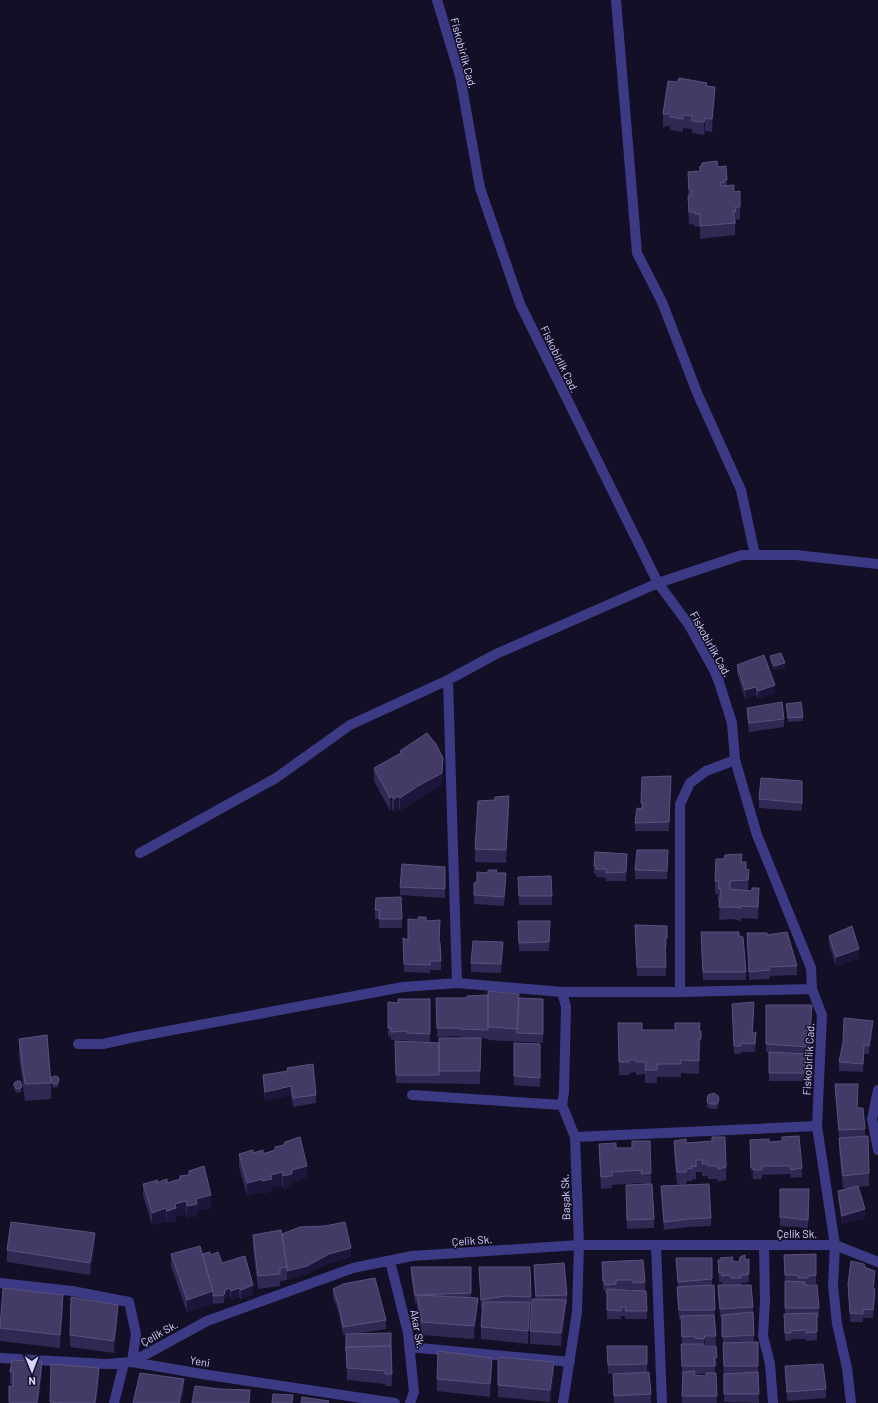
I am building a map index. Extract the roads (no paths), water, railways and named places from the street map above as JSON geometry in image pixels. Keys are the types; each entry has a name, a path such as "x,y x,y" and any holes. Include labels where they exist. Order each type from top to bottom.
{"street":[{"name":"Fiskobirlik Cad.","path":"437,0 460,76 480,188 520,304 658,583 689,625 714,670 732,723 735,760 757,835 811,968 812,989 822,1014 817,1126 835,1245 833,1285 838,1324 847,1368 851,1403"},
{"path":"616,0 637,253 662,302 698,395 741,490 755,555"},
{"path":"140,853 276,778 350,725 448,680 496,654 658,583 742,555 796,555 878,564"},
{"path":"448,680 457,983"},
{"path":"680,992 680,804 690,783 706,771 735,760"},
{"path":"78,1044 103,1044 403,986 457,983 562,992 680,992 812,989"},
{"name":"Başak Sk.","path":"562,992 566,1008 564,1092 562,1105 575,1137 578,1245 577,1312 563,1403"},
{"path":"878,1092 872,1119 878,1150"},
{"path":"412,1095 562,1105"},
{"path":"575,1137 817,1126"},
{"name":"Çelik Sk.","path":"128,1362 207,1321 353,1268 412,1256 578,1245 835,1245"},
{"path":"656,1245 662,1403"},
{"path":"764,1245 765,1301 763,1336 770,1364 773,1403"},
{"path":"835,1245 878,1262"},
{"name":"Akar Sk.","path":"390,1261 408,1333 414,1392 410,1403"},
{"path":"0,1283 72,1290 129,1302 136,1334 114,1403"},
{"path":"409,1346 570,1362"},
{"name":"Yeni","path":"0,1358 106,1364 128,1362 395,1403"}]}
